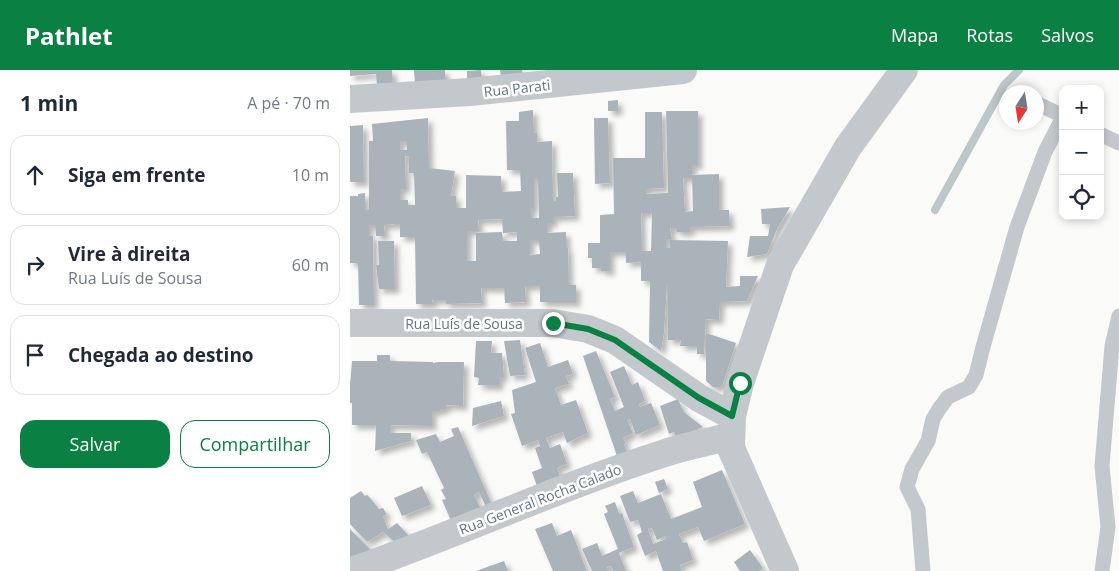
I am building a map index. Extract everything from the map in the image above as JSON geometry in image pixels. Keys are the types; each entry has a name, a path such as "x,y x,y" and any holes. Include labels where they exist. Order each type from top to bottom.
{"street":[{"name":"Rua Parati","path":"350,99 470,92 683,70"},
{"path":"784,571 731,448 732,426 740,383 780,265 848,147 904,70"},
{"name":"Rua Luís de Sousa","path":"350,323 553,323 588,329 615,340 699,398 732,426"},
{"name":"Rua General Rocha Calado","path":"352,571 561,489 666,452 732,426"}],"lane":[{"path":"1044,108 1059,114"},
{"path":"923,571 918,509 906,487 912,469 928,441 933,419 939,409 948,397 969,387 976,375 982,346 1017,227 1045,152 1059,124"},
{"path":"1104,136 1119,143"},
{"path":"1102,571 1108,527 1102,457 1112,346 1119,316"}],"building":[{"path":"350,70 392,70 393,86 377,87 376,74 350,76"},
{"path":"414,70 445,70 445,82 415,85"},
{"path":"481,70 482,79 467,80 467,71"},
{"path":"500,70 522,70 523,75 501,77"},
{"path":"618,100 618,111 608,111 608,101"},
{"path":"533,110 534,133 537,133 537,142 552,141 553,201 556,201 556,197 558,197 557,173 573,173 575,216 553,217 553,223 547,223 547,233 566,232 569,285 576,285 576,302 540,302 540,286 525,286 526,302 505,303 504,288 481,288 482,303 446,304 446,300 432,300 433,304 416,304 415,237 400,237 400,224 394,224 384,225 385,236 376,236 375,225 369,225 369,236 373,236 374,305 359,305 358,263 350,263 350,196 358,196 358,194 365,193 365,210 369,210 369,141 373,141 372,124 428,118 429,168 455,171 451,196 456,196 456,208 466,208 466,175 501,176 502,192 521,191 520,170 507,170 506,121 519,121 519,112","holes":["400,141 406,141 407,150 400,150","405,156 409,156 409,173 414,173 415,205 408,205 408,200 400,200 400,189 406,189","534,178 538,178 539,218 531,218 531,208 534,208","502,219 503,233 517,232 517,241 503,241 502,232 476,233 476,261 467,261 467,231 479,231 478,220","530,240 539,240 540,254 530,255"]},
{"path":"666,111 698,111 698,165 692,165 692,175 719,174 719,210 729,210 730,226 690,227 690,232 677,232 677,228 670,228 672,239 666,239 666,248 670,248 670,240 728,241 726,287 740,286 740,276 758,276 747,301 720,302 719,320 706,319 704,354 697,354 697,346 680,346 681,340 668,340 668,285 661,351 649,342 650,281 641,281 641,262 626,263 626,252 610,252 610,271 601,271 601,268 592,268 592,258 588,258 588,243 600,243 600,215 614,214 613,158 645,158 645,112 662,112 664,188 646,189 646,194 668,193","holes":["683,178 692,178 693,211 685,212","641,213 652,213 651,251 642,251"]},
{"path":"594,118 608,118 610,183 595,184"},
{"path":"363,125 364,182 350,182 350,126"},
{"path":"790,207 777,229 767,254 747,257 750,236 768,236 770,224 762,224 761,209"},
{"path":"378,241 394,241 395,289 379,289 376,265 379,265"},
{"path":"706,333 736,343 723,384 720,387 713,387 706,381"},
{"path":"520,340 525,375 510,376 504,341"},
{"path":"476,341 492,341 491,353 502,353 504,377 499,377 499,386 478,385 479,378 474,377"},
{"path":"540,343 548,367 568,360 573,374 566,376 569,384 555,388 561,405 576,400 588,433 567,443 563,432 546,438 550,448 560,444 567,464 557,468 560,476 545,481 547,486 538,489 532,472 542,468 535,448 540,446 538,440 522,446 511,414 515,413 512,390 536,382 525,348"},
{"path":"596,351 615,397 610,399 615,411 624,407 610,372 624,366 632,385 638,382 645,401 639,404 640,407 651,403 660,425 636,435 630,419 627,420 633,433 623,438 628,455 618,459 583,356"},
{"path":"377,355 390,355 390,361 464,362 463,406 446,405 446,409 432,411 432,426 390,425 390,433 411,433 411,441 375,451 376,425 352,425 350,385 352,361 377,361"},
{"path":"678,399 684,412 703,427 677,438 674,432 669,434 660,406"},
{"path":"501,401 504,416 472,426 473,408"},
{"path":"458,427 493,507 487,509 479,492 474,495 482,511 452,523 442,500 446,499 441,490 444,488 427,452 422,454 416,440 436,434 440,442 454,436 451,429"},
{"path":"722,470 745,524 704,541 698,527 679,534 683,543 687,542 693,560 680,565 682,571 663,571 656,551 645,556 637,535 642,532 638,520 630,522 620,496 633,491 638,503 661,494 671,519 702,507 693,482","holes":["652,528 657,540 665,536 666,539 653,544 648,529"]},
{"path":"664,479 668,489 659,493 655,482"},
{"path":"422,486 431,505 402,516 394,498"},
{"path":"361,491 379,509 383,508 387,515 383,516 388,529 397,523 412,539 397,544 383,532 367,542 350,524 350,498"},
{"path":"615,502 619,514 622,513 634,547 619,553 626,571 613,571 611,566 607,567 608,571 592,571 582,549 597,543 602,556 618,549 604,514 608,512 605,506"},
{"path":"552,523 557,536 571,530 587,571 553,571 535,529"},
{"path":"350,529 374,553 350,562"},
{"path":"750,550 763,568 759,571 740,571 734,562"},
{"path":"504,561 508,571 476,571"}],"waterway":[{"path":"935,210 1004,85 1019,70"}],"route":[{"path":"553,323 588,329 615,340 699,398 732,416 740,383"}]}
